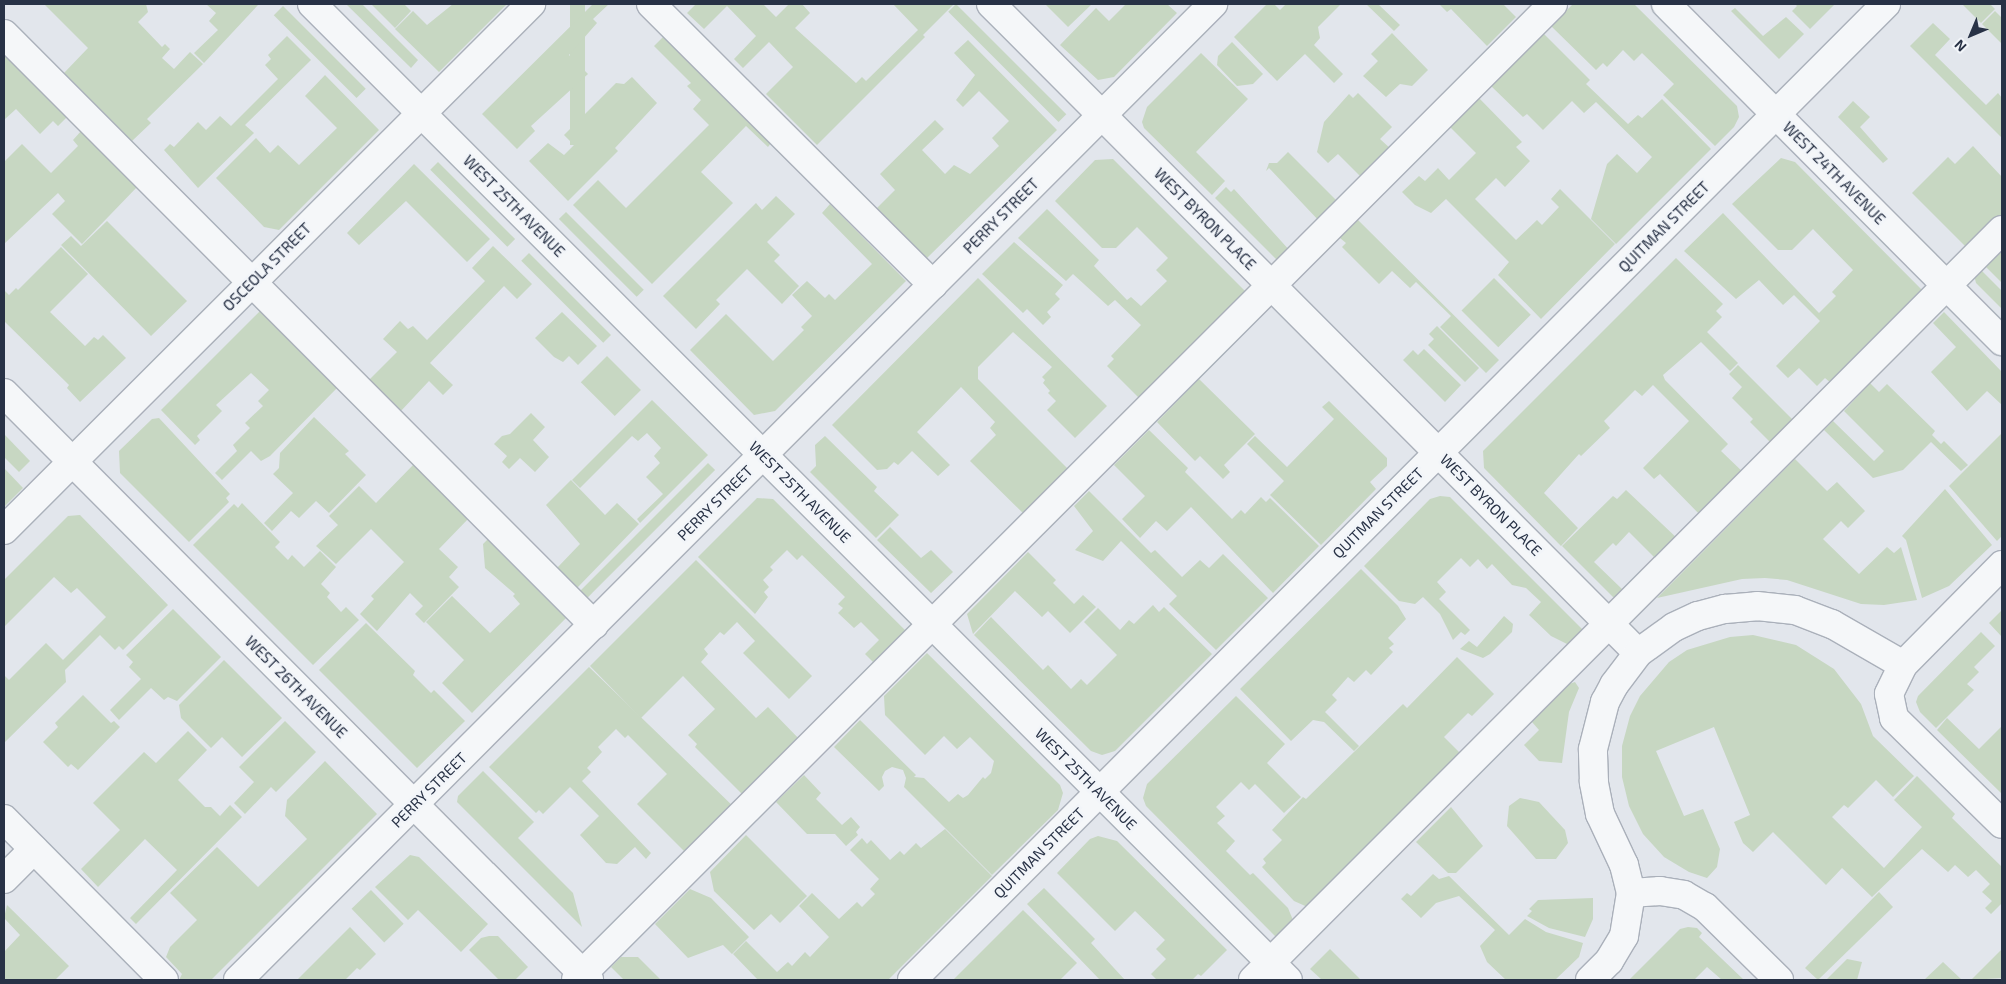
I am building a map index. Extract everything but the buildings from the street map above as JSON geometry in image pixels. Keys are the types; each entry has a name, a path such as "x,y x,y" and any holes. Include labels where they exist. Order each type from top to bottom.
{"street":[{"name":"WEST 25TH AVENUE","path":"312,4 1100,792 1271,974"},
{"name":"OSCEOLA STREET","path":"4,530 531,4"},
{"path":"651,4 933,285"},
{"name":"WEST BYRON PLACE","path":"991,4 1638,653"},
{"name":"PERRY STREET","path":"238,980 1213,4"},
{"path":"582,978 932,624 1553,4"},
{"name":"WEST 24TH AVENUE","path":"1666,4 2002,341"},
{"name":"QUITMAN STREET","path":"912,980 1886,4"},
{"path":"4,34 594,625"},
{"path":"1271,974 1610,624 2002,230"},
{"name":"WEST 26TH AVENUE","path":"4,393 414,805 582,978"},
{"path":"2002,565 1903,664 1889,694 1894,718 2002,824"},
{"path":"1590,980 1609,960 1624,936 1631,894 1624,865 1600,814 1594,782 1593,749 1605,702 1638,653 1674,627 1698,616 1725,608 1757,606 1795,610 1832,624 1903,664"},
{"path":"4,819 164,980"},
{"path":"4,879 34,849"},
{"path":"1631,894 1660,891 1684,896 1705,907 1780,980"}],"green space":[{"path":"44,4 146,4 148,12 138,22 162,47 165,44 170,49 162,58 174,69 190,52 203,64 147,119 151,123 132,141 64,73 88,48"},
{"path":"206,4 258,5 204,63 194,53 218,30 209,21 216,13"},
{"path":"346,4 362,4 418,60 411,68"},
{"path":"371,4 404,4 411,11 395,28"},
{"path":"453,4 507,4 439,72 395,29 413,11 427,25"},
{"path":"570,4 585,4 585,145 570,145"},
{"path":"593,4 609,4 593,19 597,23 569,55 588,74 531,126 535,131 517,149 482,114"},
{"path":"696,4 763,4 776,17 789,4 802,4 810,13 795,28 856,83 862,77 866,81 918,30 893,4 954,4 923,35 925,37 817,145 766,94 793,67 769,42 743,68 734,59 756,36 727,6 704,29 687,13"},
{"path":"956,4 1066,114 1059,122 948,12"},
{"path":"1045,4 1092,4 1068,27"},
{"path":"1126,4 1167,4 1177,13 1114,77 1098,80 1060,45 1096,8 1109,21"},
{"path":"1267,4 1274,4 1280,10 1286,4 1341,4 1318,27 1320,38 1314,45 1343,74 1334,83 1305,54 1277,81 1234,37"},
{"path":"1366,4 1378,4 1400,25 1394,31"},
{"path":"1439,4 1503,4 1516,17 1487,46 1451,9 1447,12"},
{"path":"1573,4 1634,4 1737,106 1739,117 1734,127 1715,146 1663,95 1674,84 1642,53 1634,61 1623,50 1607,67 1603,63 1596,70 1551,26"},
{"path":"1795,4 1835,4 1810,29 1792,11 1797,6"},
{"path":"1962,4 1990,4 1995,9 1981,23"},
{"path":"283,6 366,89 357,98 274,15"},
{"path":"1735,8 1763,36 1786,17 1804,34 1779,59 1731,11"},
{"path":"1995,11 2002,18 2002,44 1982,24"},
{"path":"1933,23 1950,39 1935,55 1986,105 1998,93 2002,98 2002,138 1910,46"},
{"path":"1392,33 1428,70 1412,86 1400,84 1386,97 1363,76 1378,61 1371,54"},
{"path":"1544,34 1590,80 1586,84 1628,124 1638,115 1642,118 1662,99 1711,149 1616,244 1591,219 1607,164 1617,154 1637,173 1652,157 1596,102 1584,113 1572,101 1543,130 1527,114 1523,117 1491,86"},
{"path":"287,36 311,60 245,125 254,133 198,188 164,150 170,144 174,147 198,122 206,130 220,116 231,126 278,79 265,65 271,59 268,55"},
{"path":"663,37 771,143 768,147 746,126 701,172 733,203 652,284 573,205 598,180 626,208 709,125 693,109 701,100 687,86 691,83 654,46"},
{"path":"968,40 1057,130 926,259 876,209 895,190 880,174 935,120 944,129 922,150 945,174 954,165 970,174 999,146 992,138 1009,121 979,91 963,107 956,100 975,75 954,53"},
{"path":"1232,42 1263,74 1253,84 1237,86 1217,65 1218,56"},
{"path":"4,51 68,116 58,126 53,121 40,134 16,109 4,120"},
{"path":"1201,53 1248,99 1196,152 1225,181 1212,195 1144,128 1142,122 1147,107"},
{"path":"325,75 379,130 279,230 264,227 216,178 256,138 270,153 278,145 299,165 337,128 305,96"},
{"path":"632,77 657,103 615,148 618,151 568,201 529,161 548,143 564,155 574,145 564,135 616,83 624,84"},
{"path":"1358,93 1392,127 1380,139 1392,150 1363,179 1338,154 1328,163 1317,152 1324,122 1349,94 1353,98"},
{"path":"1478,97 1522,142 1516,147 1530,161 1505,187 1496,178 1475,199 1516,240 1537,220 1542,225 1559,207 1551,199 1560,189 1615,244 1541,319 1498,275 1509,262 1446,199 1431,213 1415,205 1402,192 1419,176 1425,181 1438,168 1449,180 1476,153 1449,126"},
{"path":"1853,101 1870,117 1860,127 1888,159 1883,163 1838,117"},
{"path":"82,130 138,186 82,244 52,214 65,201 58,193 4,244 4,162 22,144 51,173 78,146 73,140"},
{"path":"1973,146 2002,177 2002,216 1969,250 1912,193 1948,157 1955,164"},
{"path":"1288,152 1340,204 1321,223 1269,168 1266,171 1269,163 1277,163"},
{"path":"1781,158 1795,162 1924,292 1832,384 1825,378 1817,386 1799,368 1788,378 1776,366 1820,321 1794,295 1783,305 1759,280 1736,299 1684,251 1723,213 1819,313 1836,296 1832,292 1853,270 1813,229 1792,250 1778,250 1732,204"},
{"path":"1113,159 1250,296 1144,403 1107,366 1114,359 1111,356 1141,325 1115,300 1108,306 1073,274 1066,281 1018,238 1047,209 1099,260 1094,266 1127,300 1131,297 1141,306 1167,281 1156,270 1168,258 1137,227 1116,248 1102,248 1055,201 1095,160"},
{"path":"438,162 515,239 507,247 430,170"},
{"path":"414,164 490,239 467,262 406,201 359,245 347,233"},
{"path":"1226,187 1231,192 1234,189 1291,252 1282,260 1277,260 1215,198"},
{"path":"776,196 795,214 767,242 780,255 774,261 799,286 782,304 747,269 716,300 720,304 696,329 663,296 756,203 762,210"},
{"path":"830,204 906,281 775,411 754,415 690,350 726,314 773,361 804,330 801,327 812,316 792,295 807,281 825,298 829,294 835,300 872,264 822,213"},
{"path":"566,212 644,290 637,297 559,219"},
{"path":"1358,220 1499,360 1486,373 1440,327 1451,316 1416,282 1410,288 1392,271 1379,284 1342,247 1346,243 1340,238"},
{"path":"107,221 187,301 151,336 61,245 71,236 81,246"},
{"path":"1014,242 1063,285 1055,294 1060,299 1047,312 1051,317 1043,325 1027,309 1023,313 982,274"},
{"path":"493,246 532,284 517,299 504,286 430,363 453,385 443,395 429,381 400,412 368,381 397,352 383,339 400,321 408,329 413,326 427,340 485,281 472,268"},
{"path":"61,247 88,274 50,312 85,346 94,337 98,340 103,335 126,358 80,402 67,388 69,385 4,321 4,290 9,295 16,288 18,290"},
{"path":"2002,247 2002,283 1984,265"},
{"path":"529,253 611,335 603,343 521,261"},
{"path":"1676,258 1723,304 1716,311 1722,317 1707,332 1738,363 1730,371 1701,342 1663,375 1665,380 1728,444 1721,451 1746,475 1703,518 1660,474 1654,479 1643,468 1689,421 1653,385 1642,396 1635,390 1604,421 1610,428 1581,456 1579,454 1544,493 1578,528 1561,546 1484,468 1483,451"},
{"path":"1980,269 2002,291 2002,309 1976,283 1974,275"},
{"path":"978,278 1107,406 1075,438 1047,410 1056,401 1048,393 1050,391 1043,383 1045,380 1042,377 1052,367 1013,332 978,367 978,379 1072,473 1028,518 970,461 996,435 990,428 995,422 961,387 917,432 950,465 938,476 912,451 898,465 894,462 887,469 877,470 832,425"},
{"path":"1494,278 1531,315 1498,347 1461,311"},
{"path":"260,311 337,388 270,456 261,461 251,451 222,480 215,473 237,451 233,445 250,428 245,423 263,406 258,401 269,390 251,373 216,405 222,411 197,436 200,440 195,445 161,410"},
{"path":"562,312 597,346 578,365 569,356 563,362 554,357 535,338"},
{"path":"1944,312 2002,372 2002,405 1987,391 1967,411 1931,372 1956,347 1933,323"},
{"path":"1437,326 1479,368 1465,382 1428,345 1434,339 1429,334"},
{"path":"1424,349 1461,385 1445,402 1403,360 1413,350 1418,355"},
{"path":"607,356 641,390 615,416 581,382"},
{"path":"1738,365 1799,426 1776,448 1750,422 1753,419 1732,398 1742,387 1729,374"},
{"path":"1199,379 1255,434 1224,465 1230,472 1223,479 1200,456 1195,461 1157,422"},
{"path":"1870,383 1879,392 1887,384 1935,431 1932,435 1941,444 1944,441 1968,465 1961,471 1931,442 1903,470 1873,478 1824,430 1833,421 1874,461 1884,451 1844,411"},
{"path":"652,400 708,455 640,523 637,519 663,494 646,477 660,463 654,456 661,448 647,433 638,441 632,436 580,488 572,480"},
{"path":"1329,401 1387,458 1387,466 1370,482 1376,489 1321,545 1270,495 1284,481 1247,444 1255,436 1287,467 1334,419 1322,407"},
{"path":"531,413 545,427 533,440 549,457 535,472 520,458 509,469 502,462 507,456 494,444 502,436 510,434"},
{"path":"314,417 349,451 345,454 366,475 329,513 316,501 299,518 291,511 272,531 264,523 293,493 273,474 279,468 280,453"},
{"path":"159,418 230,494 226,498 229,502 189,542 120,473 119,451 152,419"},
{"path":"1149,430 1188,468 1185,472 1232,519 1241,510 1245,514 1261,497 1266,502 1270,498 1319,546 1273,593 1191,507 1167,531 1156,521 1140,538 1122,519 1145,496 1114,465"},
{"path":"2002,433 2002,536 1997,541 1949,486"},
{"path":"4,434 30,461 19,472 4,457"},
{"path":"825,436 877,487 874,491 899,515 876,538 810,472 816,466 815,445"},
{"path":"1795,459 1827,491 1837,482 1865,511 1848,528 1841,521 1823,539 1859,574 1887,547 1894,553 1901,547 1917,600 1884,605 1861,604 1787,580 1765,578 1742,579 1657,598"},
{"path":"708,463 715,470 586,599 579,592"},
{"path":"414,464 469,518 439,549 458,567 449,577 459,587 424,623 415,614 423,606 410,593 377,631 360,614 374,599 371,596 404,562 371,529 336,564 316,546 338,525 329,516 359,486 376,503"},
{"path":"4,468 23,488 4,507"},
{"path":"571,480 605,515 617,503 639,524 577,588 557,568 580,544 546,505"},
{"path":"1945,489 1992,545 1949,586 1922,598 1906,540 1902,536"},
{"path":"1626,490 1679,540 1656,563 1652,559 1654,557 1629,532 1616,546 1613,543 1594,562 1622,589 1625,586 1628,590 1621,598 1613,597 1562,546 1613,496 1617,499"},
{"path":"1089,491 1151,553 1155,550 1182,577 1200,560 1209,568 1223,554 1268,598 1216,650 1169,604 1177,596 1121,541 1103,561 1075,550 1093,531 1074,506"},
{"path":"1440,496 1450,497 1585,632 1571,646 1551,636 1529,615 1541,602 1526,588 1512,585 1492,564 1487,569 1478,559 1470,567 1461,558 1437,582 1446,592 1439,599 1470,630 1465,635 1461,632 1453,640 1440,614 1423,597 1415,604 1399,601 1364,566 1430,499"},
{"path":"757,498 773,499 909,634 874,669 870,665 873,662 865,654 879,640 861,622 854,628 838,613 843,608 838,604 845,597 802,555 797,560 787,550 770,567 773,570 763,580 769,587 764,592 768,597 755,614 698,557"},
{"path":"242,503 280,542 275,547 288,560 292,555 304,567 320,551 336,567 321,584 330,593 327,597 341,612 346,607 359,620 313,665 193,545 234,504 238,508"},
{"path":"80,515 168,605 123,650 119,646 115,650 100,635 65,670 66,682 4,743 4,675 9,680 46,643 63,660 106,617 77,588 71,593 54,577 4,627 4,580 68,516"},
{"path":"890,527 921,558 931,550 953,572 931,593 877,540"},
{"path":"489,538 568,616 472,713 442,683 464,660 426,622 452,596 490,633 520,604 513,596 515,594 485,568 483,544"},
{"path":"1028,552 1056,580 1053,583 1074,604 1083,595 1096,607 1070,633 1048,611 1042,617 1015,591 973,634 967,614"},
{"path":"696,560 812,676 789,699 743,653 755,641 737,622 724,635 720,632 704,649 708,654 701,662 756,718 768,707 803,743 747,799 695,747 697,744 688,735 715,709 683,676 641,718 590,666"},
{"path":"1361,569 1398,606 1406,619 1388,638 1394,644 1389,648 1393,652 1371,675 1366,670 1354,682 1348,677 1332,695 1337,700 1325,712 1359,746 1354,751 1324,722 1313,720 1291,741 1240,689"},
{"path":"1153,605 1159,612 1164,607 1212,654 1115,751 1102,755 1091,751 974,635 991,617 1043,670 1048,665 1071,689 1081,679 1087,685 1117,655 1084,622 1098,608 1120,630 1129,620 1134,624"},
{"path":"173,609 221,657 177,701 168,697 164,700 151,688 119,720 110,710 141,679 129,667 133,662 126,655"},
{"path":"2002,610 2002,637 1989,623"},
{"path":"1504,616 1513,624 1512,632 1490,654 1483,658 1460,649 1469,641 1477,647"},
{"path":"366,623 415,671 413,675 431,693 434,690 465,721 417,768 319,670"},
{"path":"1981,632 1995,646 1974,667 1979,672 1967,684 1974,690 1936,728 1920,712 1916,702 1918,696"},
{"path":"1753,635 1796,645 1834,669 1861,704 1873,736 1914,776 1893,797 1876,780 1848,808 1844,805 1832,817 1884,868 1922,827 1894,800 1917,776 1955,814 1952,818 2002,867 2002,903 1991,914 1985,908 1992,901 1982,892 1990,884 1976,870 1968,877 1955,865 1948,872 1922,849 1872,897 1842,868 1826,885 1773,832 1753,852 1743,843 1734,822 1750,815 1714,727 1656,751 1684,816 1703,809 1720,849 1717,867 1707,878 1689,872 1664,857 1643,834 1629,806 1622,777 1622,746 1630,716 1640,696 1669,662 1687,650 1730,637"},
{"path":"927,653 1060,785 1063,793 1058,810 992,875 904,787 906,778 903,770 892,767 885,771 882,777 884,786 879,791 834,747 860,720 916,775 914,777 924,778 949,802 958,794 963,798 968,795 983,777 985,779 991,773 994,761 970,737 957,749 944,736 925,755 885,715 884,696"},
{"path":"1457,657 1494,694 1472,716 1468,713 1444,737 1464,757 1312,909 1294,901 1262,867 1266,863 1263,859 1282,840 1272,830 1303,797 1306,799 1403,704 1407,708"},
{"path":"224,660 282,718 242,757 222,737 211,748 181,718 179,705"},
{"path":"589,667 737,810 690,857 637,804 667,774 628,735 625,738 616,729 598,747 602,752 587,768 591,772 582,781 651,853 646,859 635,847 617,864 606,863 580,835 599,816 570,787 543,814 539,810 536,813 489,767"},
{"path":"1575,682 1579,688 1569,712 1562,763 1539,761 1524,745 1539,730 1532,722 1569,684"},
{"path":"83,695 111,723 114,721 120,727 78,770 71,764 68,767 43,742 58,727 55,723"},
{"path":"1236,696 1285,744 1267,763 1301,797 1284,813 1255,784 1249,790 1241,782 1216,807 1225,816 1217,823 1235,841 1226,851 1250,875 1253,873 1288,908 1295,925 1279,940 1146,806 1143,798 1147,784"},
{"path":"1947,718 1979,749 2002,726 2002,794 1937,730"},
{"path":"285,721 316,752 276,792 271,787 245,814 234,803 254,782 239,767"},
{"path":"188,731 207,750 178,780 205,807 211,807 220,816 230,805 242,817 136,924 130,918 177,870 145,839 98,887 81,869 120,830 93,803 144,752 156,763"},
{"path":"325,761 377,814 211,980 179,980 182,974 166,957 170,947 197,920 170,893 217,847 258,887 307,839 285,816 287,800"},
{"path":"483,771 534,822 518,838 573,893 582,927 457,802 458,796"},
{"path":"804,775 821,793 816,799 842,825 851,817 860,827 856,832 858,835 846,846 835,834 807,834 776,802"},
{"path":"1520,798 1539,802 1565,830 1568,843 1556,859 1536,859 1507,826 1509,806"},
{"path":"1451,807 1483,846 1456,873 1448,873 1416,842"},
{"path":"945,829 992,876 888,980 758,980 733,954 746,941 777,972 788,962 792,966 805,952 810,957 829,937 799,906 812,893 839,919 857,902 862,907 875,894 870,889 879,879 850,850 862,838 867,844 871,840 890,860 900,851 904,855 916,843 921,848"},
{"path":"746,835 807,896 780,923 771,914 754,930 714,891 710,872"},
{"path":"1098,836 1117,841 1227,950 1201,976 1198,974 1192,980 1157,980 1151,974 1166,959 1156,949 1165,940 1135,911 1115,931 1057,873 1090,839"},
{"path":"410,855 419,857 488,924 461,952 418,910 408,920 375,887"},
{"path":"1433,874 1439,879 1449,876 1509,935 1525,919 1546,932 1583,943 1579,957 1555,980 1506,980 1487,962 1480,946 1495,930 1459,896 1436,903 1421,918 1401,899 1407,893 1411,896"},
{"path":"1044,888 1095,939 1091,943 1125,980 1100,980 1027,904"},
{"path":"690,889 711,898 749,937 732,954 723,945 688,958 655,924"},
{"path":"371,890 404,924 384,943 352,909"},
{"path":"1879,892 1893,907 1818,980 1805,968"},
{"path":"1593,898 1593,919 1585,937 1549,928 1527,916 1532,911 1529,909 1538,900"},
{"path":"7,905 69,966 55,980 4,980 4,952 20,935 4,918"},
{"path":"1023,910 1077,963 1060,980 953,980"},
{"path":"350,927 376,954 360,970 357,968 345,980 297,980"},
{"path":"1688,927 1697,928 1702,933 1699,937 1744,980 1722,980 1707,967 1694,980 1629,980 1680,929"},
{"path":"498,936 528,967 515,980 499,980 469,950 481,938"},
{"path":"1330,949 1361,980 1322,980 1310,969"},
{"path":"2002,949 2002,978 1971,980"},
{"path":"621,957 638,957 661,980 624,980 611,967"},
{"path":"1847,959 1862,962 1857,980 1826,980"},
{"path":"1943,962 1962,980 1924,980"}]}
